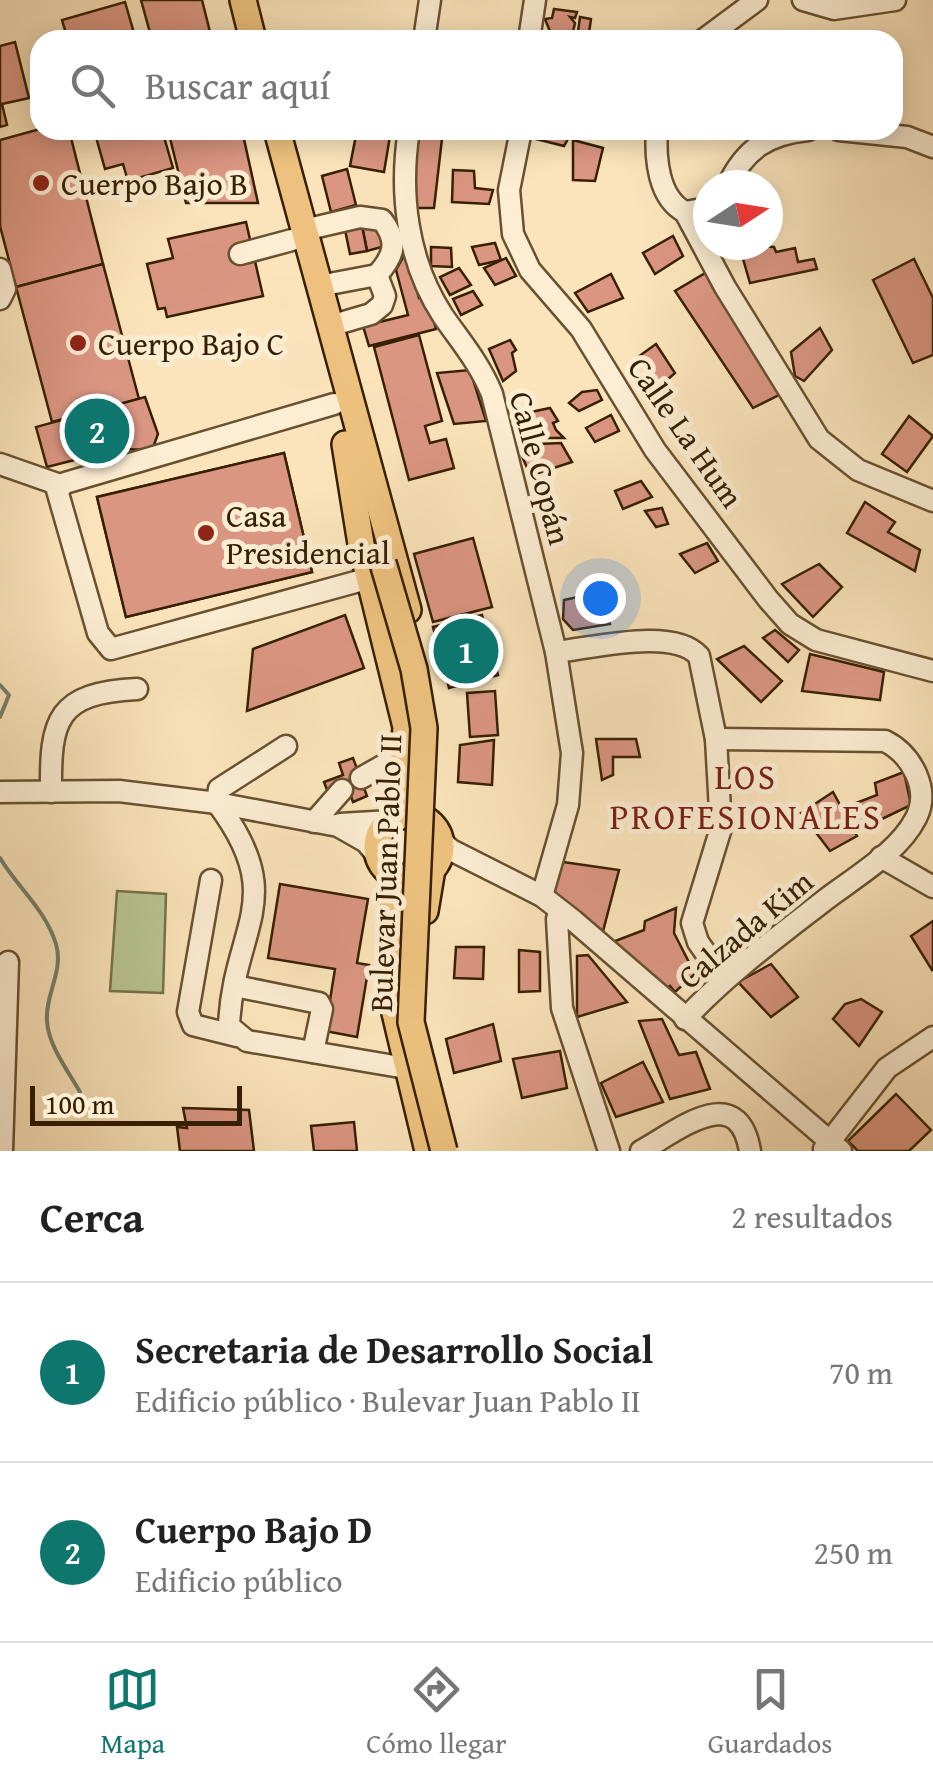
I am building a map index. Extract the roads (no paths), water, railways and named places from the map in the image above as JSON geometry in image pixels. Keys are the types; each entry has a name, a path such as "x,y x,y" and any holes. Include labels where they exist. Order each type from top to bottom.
{"main road":[{"path":"228,0 236,30"},
{"path":"242,0 250,30"},
{"name":"Bulevar Juan Pablo II","path":"265,140 330,326 401,699 408,752 396,818 379,838 387,866 395,1013 428,1151"},
{"name":"Bulevar Juan Pablo II","path":"279,140 334,404 390,535 427,689 435,848 424,917 418,1012 425,1056 452,1151"},
{"name":"Bulevar Juan Pablo II","path":"357,461 376,560 414,669 424,728 411,1022 444,1151"},
{"path":"387,866 414,878 435,848 396,818"}],"street":[{"path":"426,30 430,0"},
{"path":"530,30 535,0"},
{"path":"717,30 758,0"},
{"path":"802,0 834,9 895,0"},
{"path":"903,137 933,147"},
{"name":"Calle Copán","path":"409,140 405,212 435,302 479,364 492,394 556,652 573,768 542,896"},
{"name":"Calle La Hum","path":"519,140 509,190 513,234 530,270 582,329 656,450 768,599 790,624 816,640 933,671"},
{"path":"656,140 666,195 685,212 725,287 819,438 858,470 933,501"},
{"path":"737,170 747,152 770,140"},
{"path":"685,212 693,211"},
{"path":"240,254 360,217 382,220 394,245 393,256 377,275 319,286"},
{"path":"0,269 4,289 0,299"},
{"path":"330,326 371,314 382,305 385,296 377,275"},
{"path":"0,464 60,485 334,404"},
{"path":"60,485 57,490 98,632 110,648 376,560"},
{"path":"556,652 666,640 690,646 702,668 716,739 720,839 692,923 698,942 723,978"},
{"path":"43,792 52,731 59,719 100,690 136,689"},
{"name":"Calzada Kim","path":"684,1019 723,978 881,856 907,832 920,810 914,767 896,747 860,738 716,739"},
{"path":"237,1036 229,1026 234,986 254,912 256,876 242,836 218,803 220,786 286,746"},
{"path":"360,778 408,752"},
{"path":"318,822 342,790"},
{"path":"0,792 164,794 318,822 358,836 387,866"},
{"path":"318,822 396,818"},
{"path":"435,848 450,850 542,896 831,1148 887,1068 933,1037"},
{"path":"435,848 450,861 520,895 610,956"},
{"path":"881,856 933,887"},
{"path":"212,880 188,1012 193,1025 406,1068"},
{"path":"557,919 562,1008 609,1151"},
{"path":"2,1151 8,962"},
{"path":"234,986 319,1002 322,1009 313,1052"},
{"path":"641,1151 720,1113 736,1116 745,1128 750,1151"}],"waterway":[{"path":"0,685 9,695 0,717"},
{"path":"0,858 38,909 56,944 58,964 47,1011 48,1030 59,1058 80,1092"}],"place":[{"name":"Cuerpo Bajo B","path":"41,183"},
{"name":"Cuerpo Bajo C","path":"78,343"},
{"name":"Cuerpo Bajo D","path":"97,431"},
{"name":"Casa Presidencial","path":"206,533"},
{"name":"Secretaria de Desarrollo Social","path":"466,651"}],"district":[{"name":"LOS PROFESIONALES","path":"746,796"}]}
